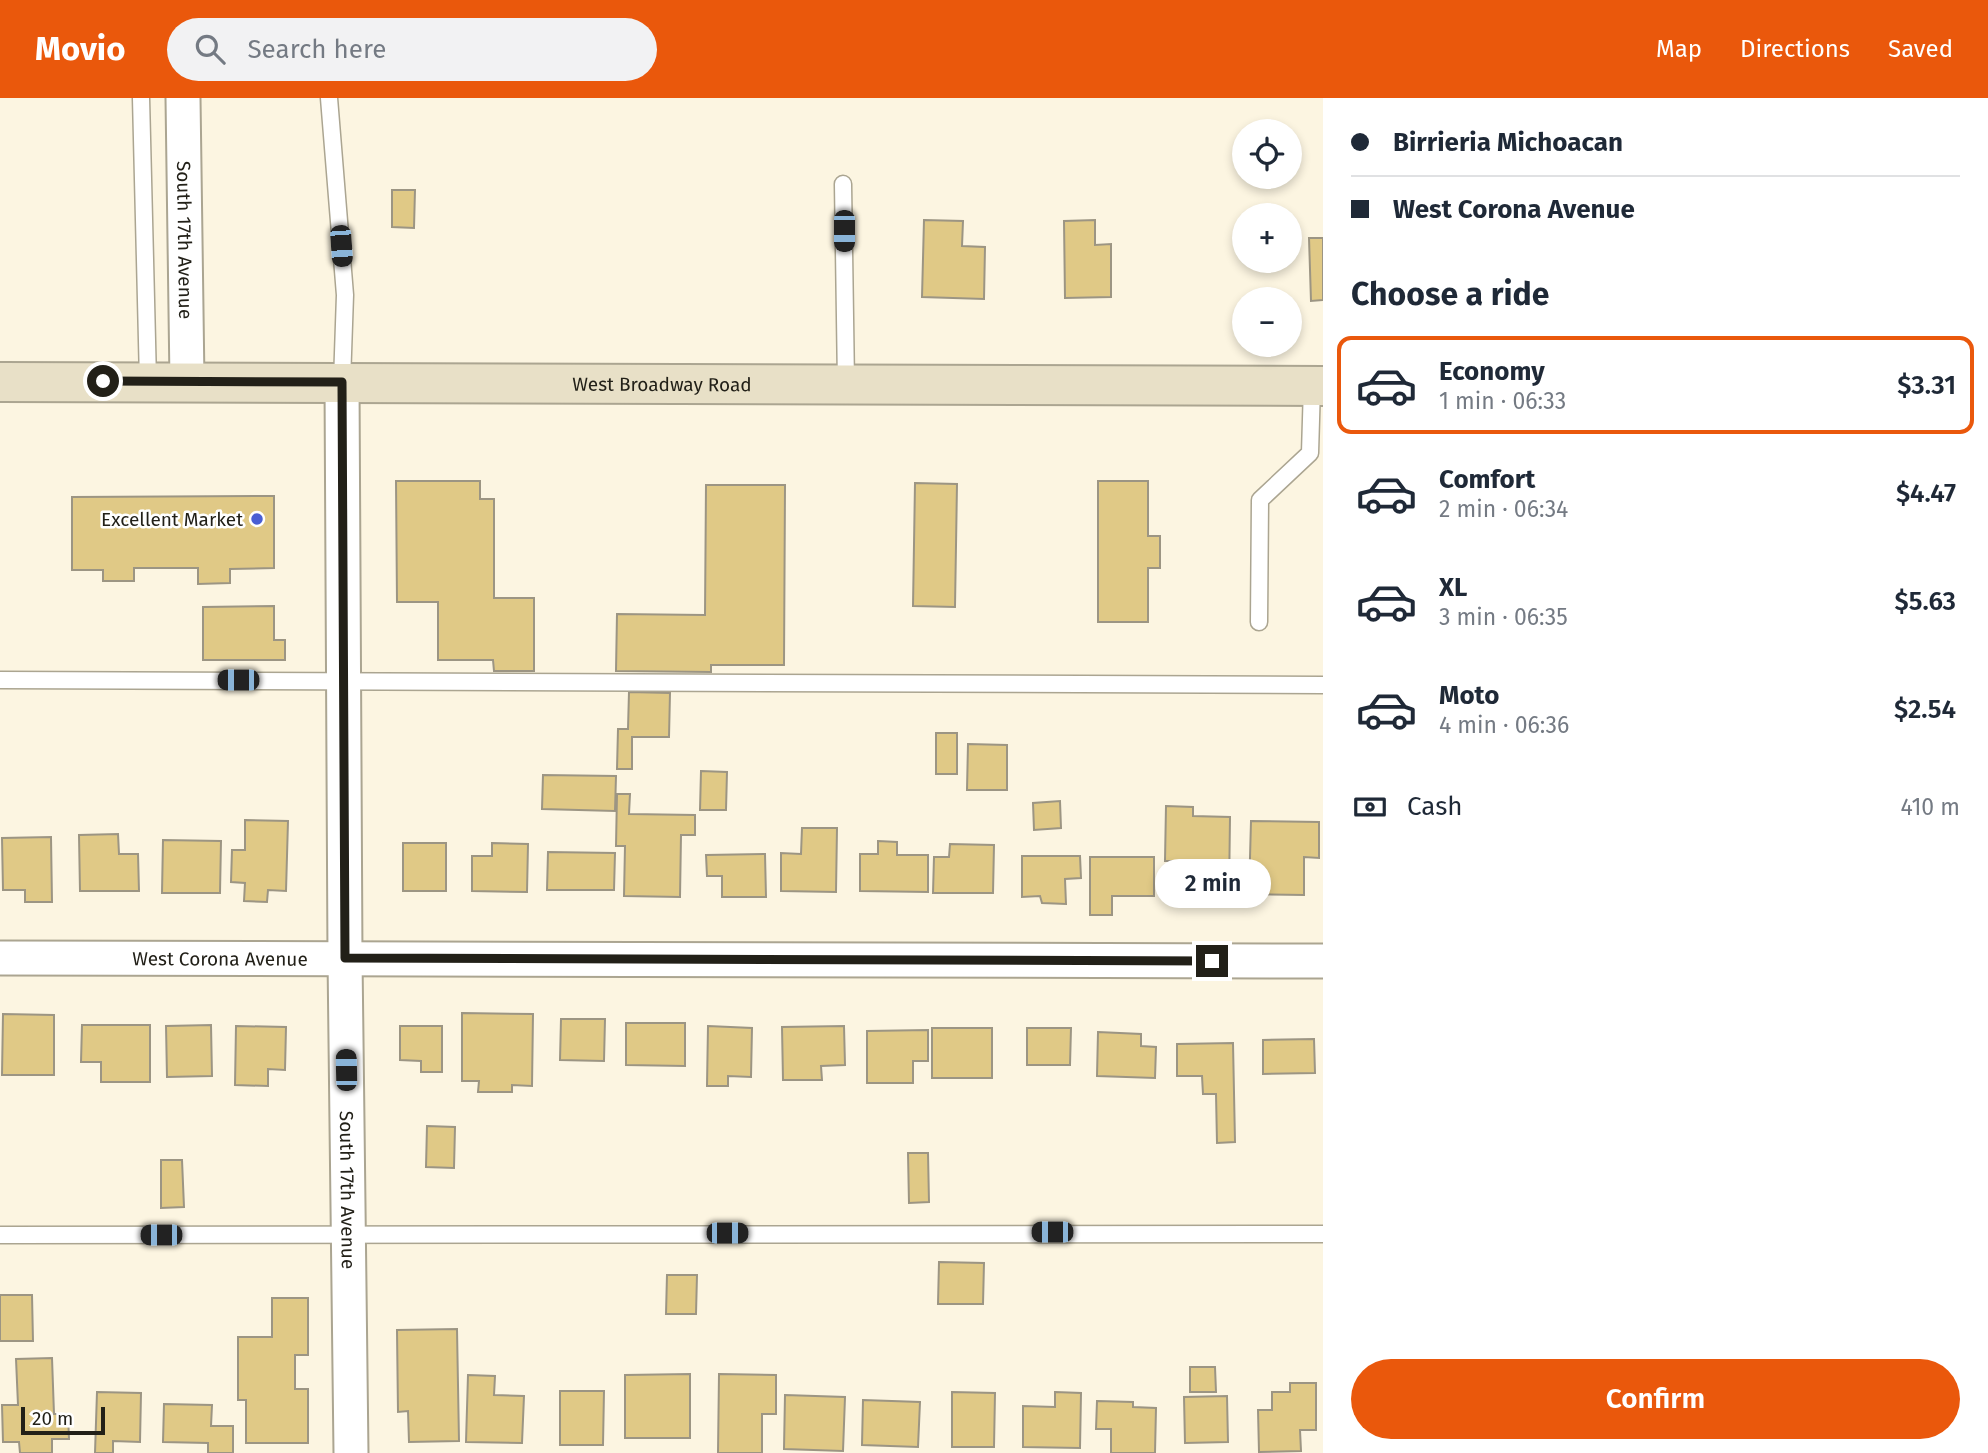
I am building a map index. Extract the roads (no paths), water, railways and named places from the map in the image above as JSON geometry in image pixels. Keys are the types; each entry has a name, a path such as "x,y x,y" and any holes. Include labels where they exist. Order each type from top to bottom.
{"main road":[{"name":"West Broadway Road","path":"0,382 1318,386"}],"street":[{"name":"South 17th Avenue","path":"183,98 187,381"},
{"name":"South 17th Avenue","path":"342,382 342,680 351,1453"},
{"name":"West Corona Avenue","path":"0,958 1323,961"}],"lane":[{"path":"141,98 148,381"},
{"path":"329,98 345,295 342,382"},
{"path":"843,184 846,384"},
{"path":"1259,621 1260,500 1310,453 1318,386"},
{"path":"0,680 1323,685"},
{"path":"0,1235 1323,1234"}],"place":[{"name":"Excellent Market","path":"257,519"}]}
